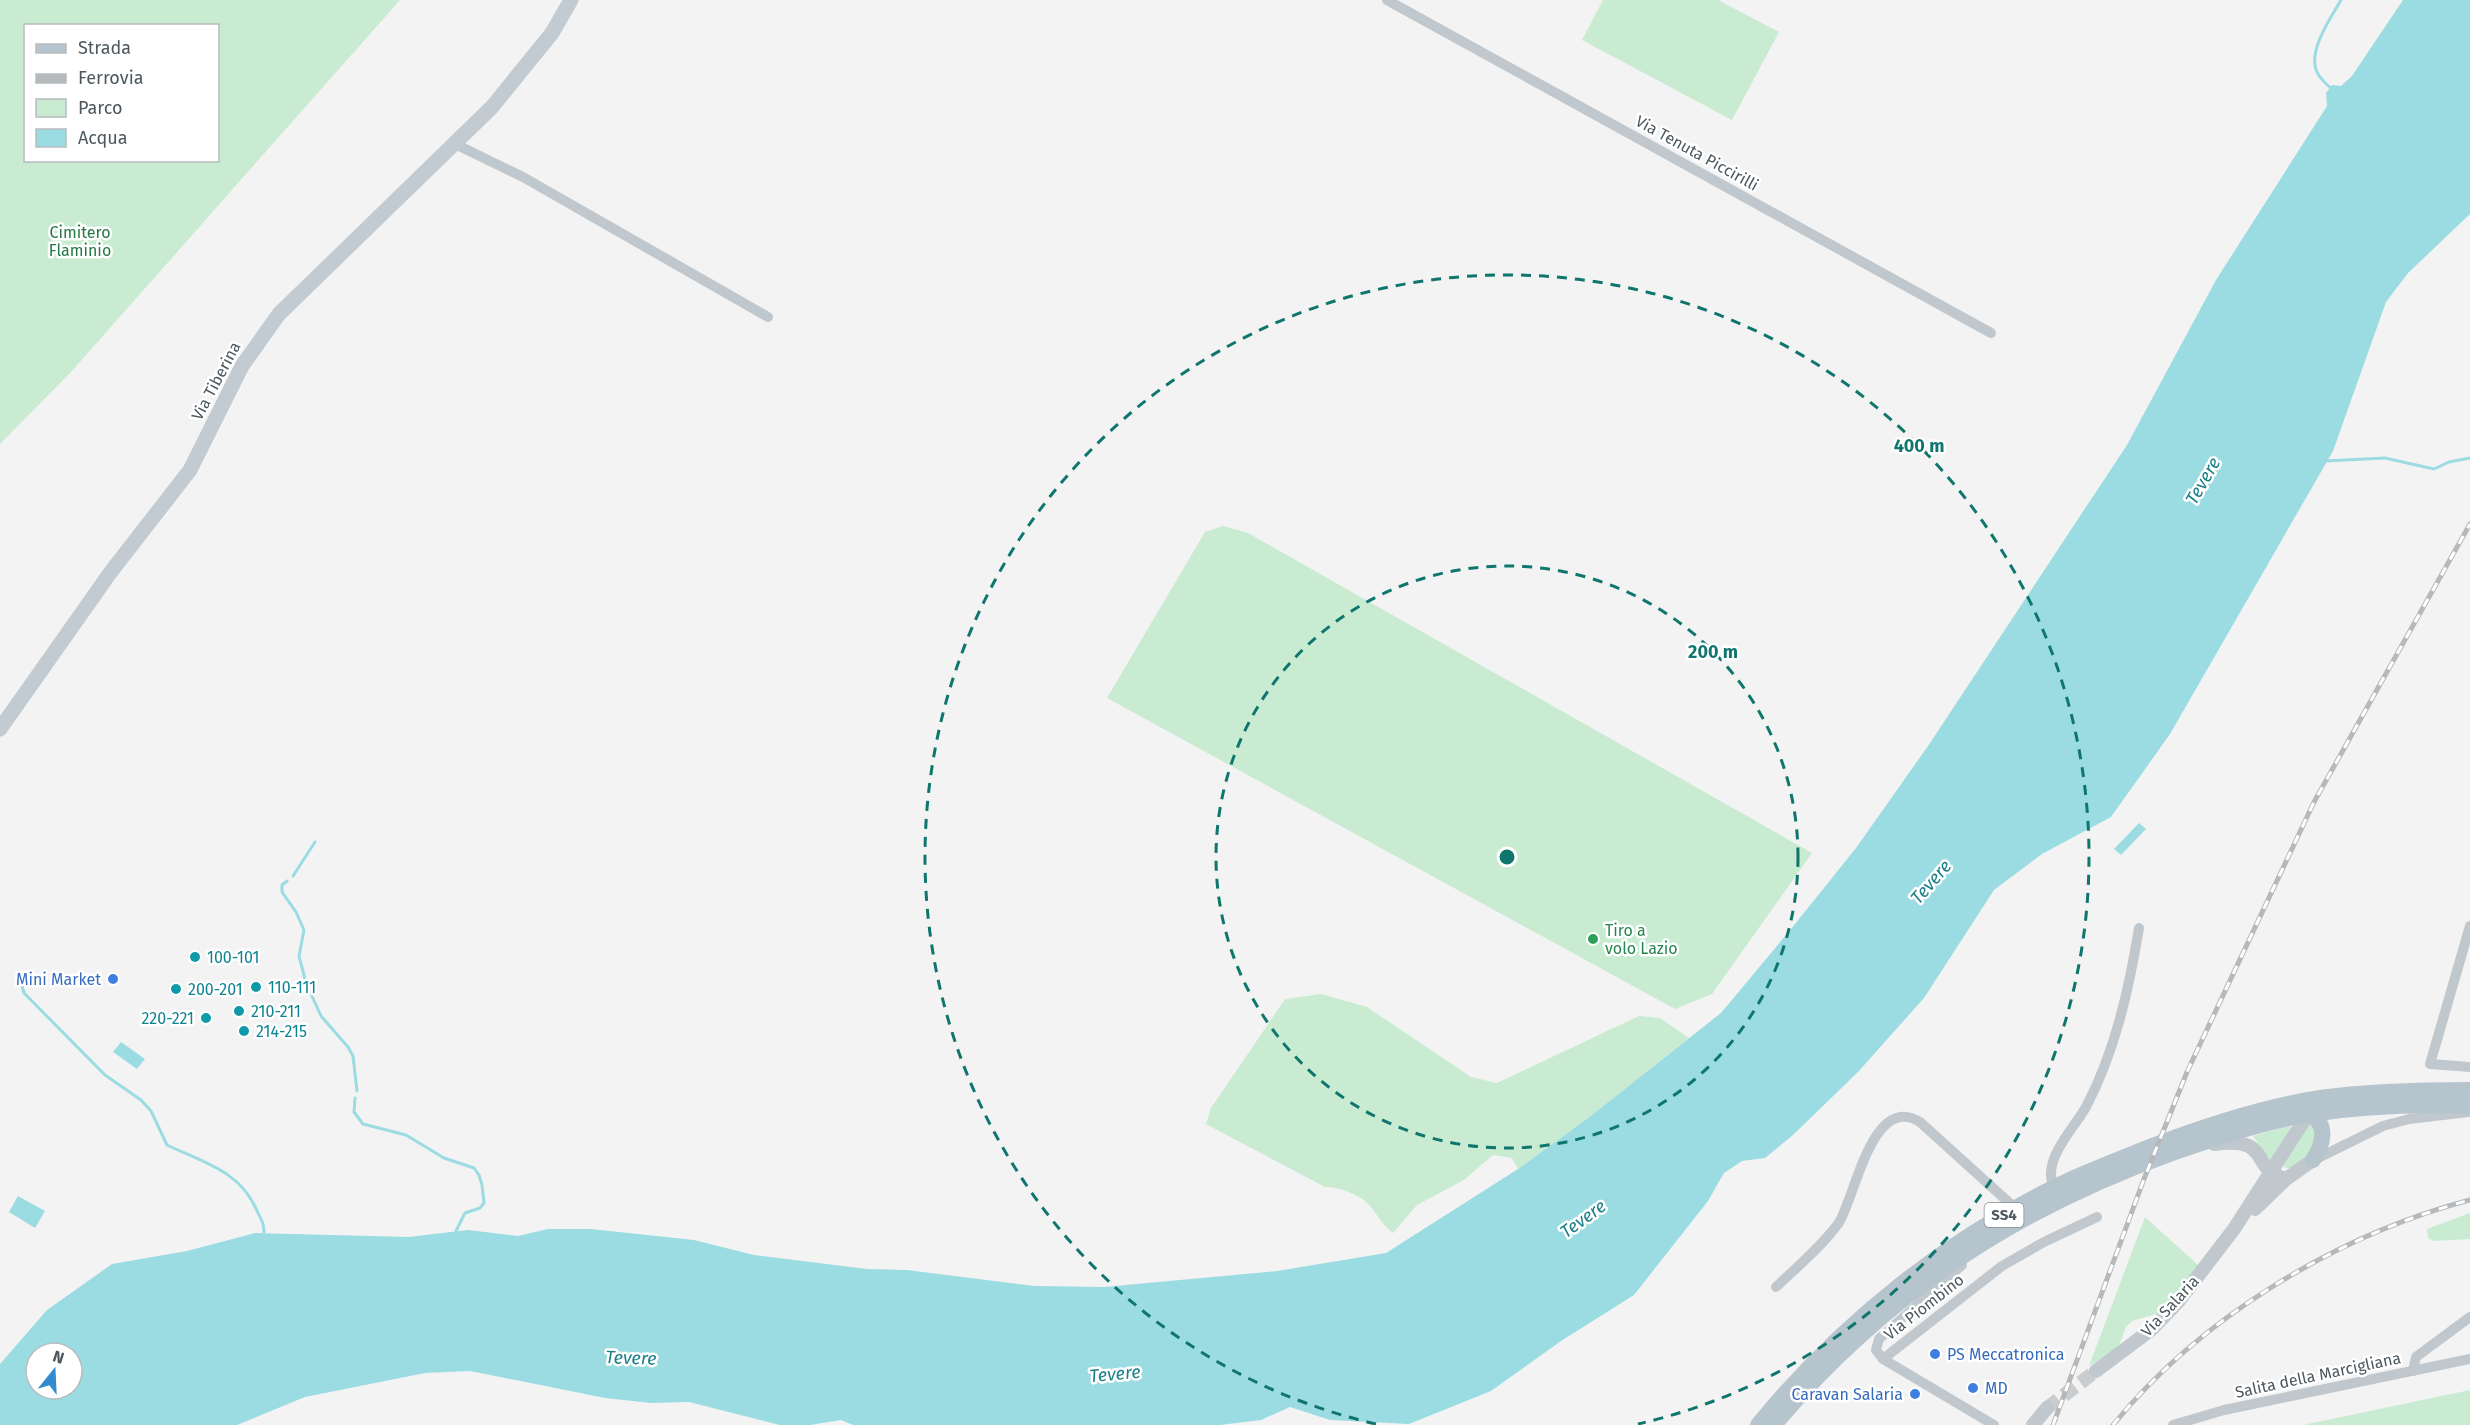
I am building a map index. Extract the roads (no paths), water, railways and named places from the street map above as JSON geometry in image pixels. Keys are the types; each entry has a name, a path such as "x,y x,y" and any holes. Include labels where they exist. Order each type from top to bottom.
{"main road":[{"name":"Via Tiberina","path":"0,729 110,573 190,470 242,366 279,314 492,106 552,33 571,0"},
{"name":"SS4","path":"1758,1425 1818,1357 1878,1303 1951,1247 2015,1209 2093,1170 2182,1135 2236,1118 2385,1092 2470,1090"},
{"name":"SS4","path":"1774,1425 1824,1370 1903,1299 2002,1230 2076,1191 2188,1148 2309,1107 2470,1106"},
{"path":"2309,1107 2318,1119 2322,1130 2321,1147 2313,1160"}],"street":[{"name":"Via Tenuta Piccirilli","path":"1387,0 1991,333"},
{"path":"453,143 523,177 768,317"},
{"path":"2470,926 2430,1064 2470,1067"},
{"path":"2055,1188 2051,1178 2052,1163 2090,1099 2105,1060 2130,981 2139,928"},
{"path":"2234,1228 2272,1173 2303,1122 2309,1107"},
{"path":"2234,1228 2286,1179 2313,1160 2383,1126 2409,1119 2470,1112"},
{"path":"1776,1287 1837,1226 1866,1154 1880,1131 1897,1118 1909,1117 1920,1122 2015,1209"},
{"path":"2188,1148 2230,1142 2244,1143 2256,1151 2272,1173 2286,1179"},
{"name":"Via Piombino","path":"1994,1425 1882,1359 2002,1266 2044,1242 2097,1217"},
{"name":"Via Salaria","path":"2096,1371 2143,1337 2164,1317 2184,1295 2234,1228"},
{"path":"1882,1359 1876,1350 1877,1341 1961,1266 1971,1250"},
{"path":"2413,1371 2416,1357 2470,1317"},
{"name":"Salita della Marcigliana","path":"2173,1425 2224,1410 2470,1359"},
{"path":"2033,1425 2047,1408"}],"water":[{"name":"Tevere","path":"2403,0 2470,0 2470,214 2408,273 2386,302 2333,451 2170,734 2111,817 2042,854 1994,890 1924,998 1858,1072 1793,1135 1765,1158 1742,1161 1724,1173 1708,1201 1634,1295 1561,1341 1491,1391 1409,1424 1330,1420 1290,1407 1261,1420 1220,1425 853,1425 841,1420 810,1425 780,1425 689,1402 651,1403 605,1398 470,1371 425,1373 305,1397 237,1425 0,1425 0,1364 47,1310 112,1264 187,1251 255,1233 408,1237 468,1230 518,1236 548,1229 591,1229 694,1240 754,1255 867,1269 907,1270 1035,1286 1104,1287 1277,1271 1386,1253 1518,1169 1588,1118 1721,1013 1791,929 1856,848 1928,746 2127,445 2216,280 2327,106 2326,93 2332,85 2341,86 2352,76"},
{"path":"2139,823 2146,829 2121,855 2114,849"},
{"path":"121,1042 145,1059 137,1069 113,1052"},
{"path":"18,1196 45,1211 35,1228 9,1212"}],"waterway":[{"path":"2333,90 2318,75 2315,55 2326,25 2341,0"},
{"path":"2325,461 2385,458 2434,469 2449,462 2470,458"},
{"path":"293,876 315,842"},
{"path":"287,881 282,885 282,892 296,912 304,930 299,956 306,983 321,1016 353,1056 357,1091"},
{"path":"22,986 24,993 105,1075 141,1100 151,1111 167,1145 219,1169 241,1186 260,1216 264,1232"},
{"path":"355,1098 354,1112 363,1124 406,1135 444,1158 474,1168 482,1185 484,1203 480,1208 465,1213 456,1231"}],"tunnel":[{"path":"2047,1408 2096,1371"}],"railway":[{"path":"2053,1425 2144,1179 2187,1072 2314,802 2470,524"},
{"path":"2113,1425 2148,1386 2187,1350 2229,1316 2274,1286 2322,1258 2370,1235 2420,1215 2470,1200"}],"place":[{"name":"Tiro a volo Lazio","path":"1593,939"},
{"name":"100-101","path":"195,957"},
{"name":"Mini Market","path":"113,979"},
{"name":"110-111","path":"256,987"},
{"name":"200-201","path":"176,989"},
{"name":"210-211","path":"239,1011"},
{"name":"220-221","path":"206,1018"},
{"name":"214-215","path":"244,1031"},
{"name":"PS Meccatronica","path":"1935,1354"},
{"name":"MD","path":"1973,1388"},
{"name":"Caravan Salaria","path":"1915,1394"}],"park label":[{"name":"Cimitero Flaminio","path":"80,241"}]}
